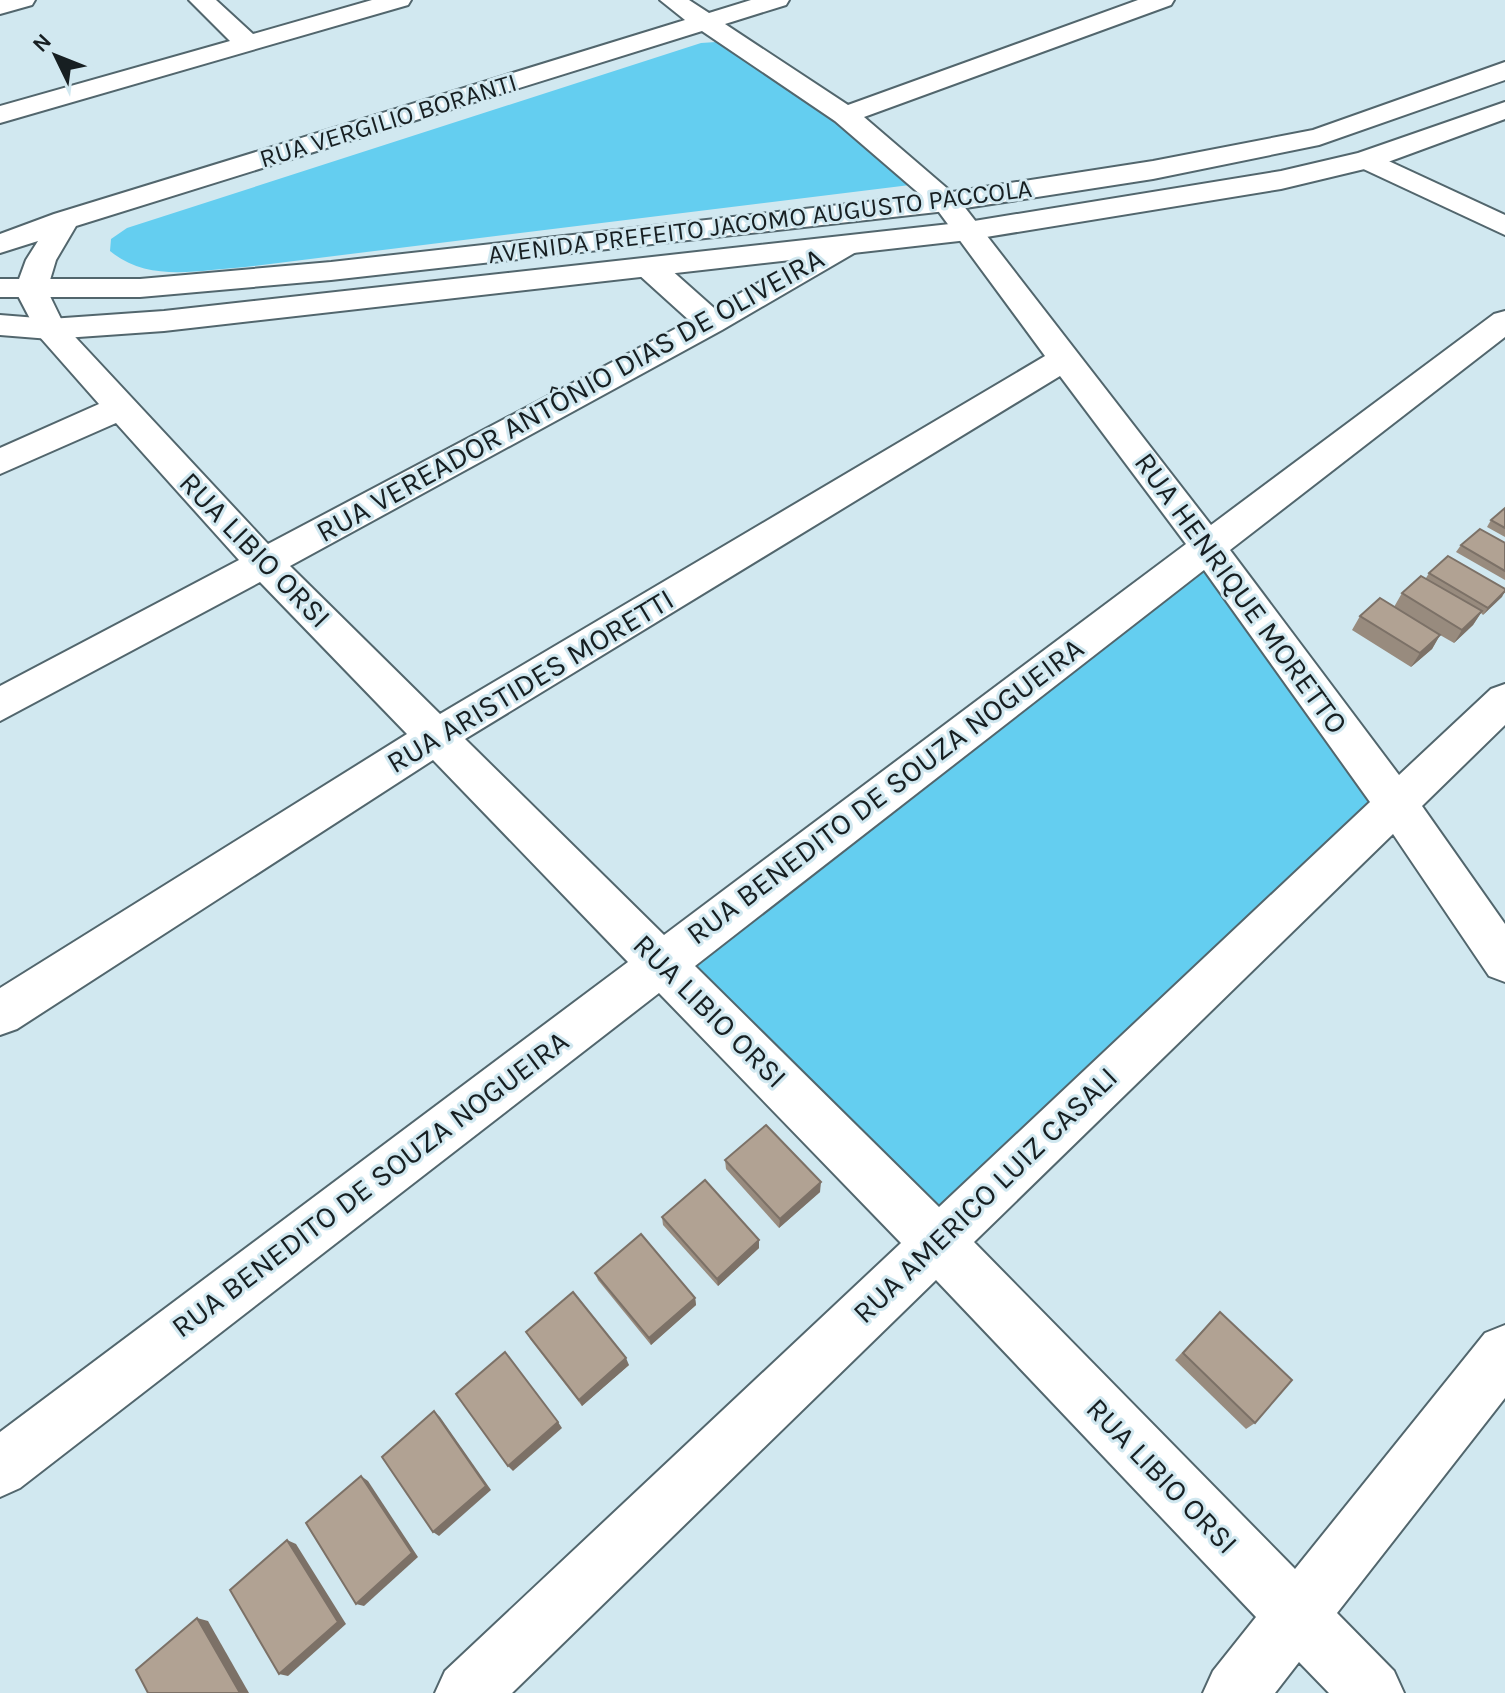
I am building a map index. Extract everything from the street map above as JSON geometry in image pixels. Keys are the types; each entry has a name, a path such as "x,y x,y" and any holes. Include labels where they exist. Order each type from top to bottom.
{"street":[{"path":"0,6 23,0"},
{"path":"201,0 246,42"},
{"path":"0,115 399,0"},
{"name":"RUA HENRIQUE MORETTO","path":"672,0 845,115 957,216 1067,357 1207,546 1396,804 1505,962"},
{"name":"RUA VERGILIO BORANTI","path":"0,244 65,220 777,0"},
{"path":"845,115 1162,0"},
{"name":"AVENIDA PREFEITO JACOMO AUGUSTO PACCOLA","path":"27,302 371,300 845,246 957,216 1319,137 1505,70"},
{"name":"AVENIDA PREFEITO JACOMO AUGUSTO PACCOLA","path":"0,325 27,302 140,288 957,216 1281,180 1367,160 1505,110"},
{"path":"1319,137 1505,226"},
{"path":"27,302 41,260 65,220"},
{"name":"RUA VEREADOR ANTÔNIO DIAS DE OLIVEIRA","path":"0,705 711,323 845,246"},
{"path":"649,267 711,323"},
{"name":"RUA LIBIO ORSI","path":"27,302 263,562 936,1241 1372,1693"},
{"name":"RUA BENEDITO DE SOUZA NOGUEIRA","path":"0,1468 661,961 1505,321"},
{"name":"RUA ARISTIDES MORETTI","path":"0,1014 437,736 1067,357"},
{"path":"0,462 122,407"},
{"name":"RUA AMERICO LUIZ CASALI","path":"467,1693 936,1241 1505,700"},
{"path":"1235,1693 1505,1353"}],"shaded area":[{"path":"701,43 727,44 910,174 910,185 210,270 157,271 125,261 110,251 111,239 127,228"},
{"path":"1207,546 1396,804 936,1241 661,961"}],"building":[{"path":"1505,508 1505,528 1491,520"},
{"path":"1480,529 1505,543 1505,571 1461,545"},
{"path":"1448,556 1505,591 1488,608 1429,573"},
{"path":"1421,576 1482,611 1462,630 1402,593"},
{"path":"1380,598 1440,635 1420,653 1360,616"},
{"path":"766,1125 821,1182 780,1219 725,1160"},
{"path":"705,1180 759,1240 717,1279 662,1217"},
{"path":"641,1234 695,1298 649,1338 595,1273"},
{"path":"573,1292 626,1358 579,1400 526,1332"},
{"path":"1220,1312 1292,1380 1255,1423 1183,1353"},
{"path":"505,1352 558,1422 508,1466 456,1394"},
{"path":"434,1411 486,1486 433,1532 382,1457"},
{"path":"361,1476 412,1553 356,1604 306,1523"},
{"path":"287,1540 338,1622 279,1674 230,1590"},
{"path":"197,1618 240,1693 148,1693 136,1670"}]}
